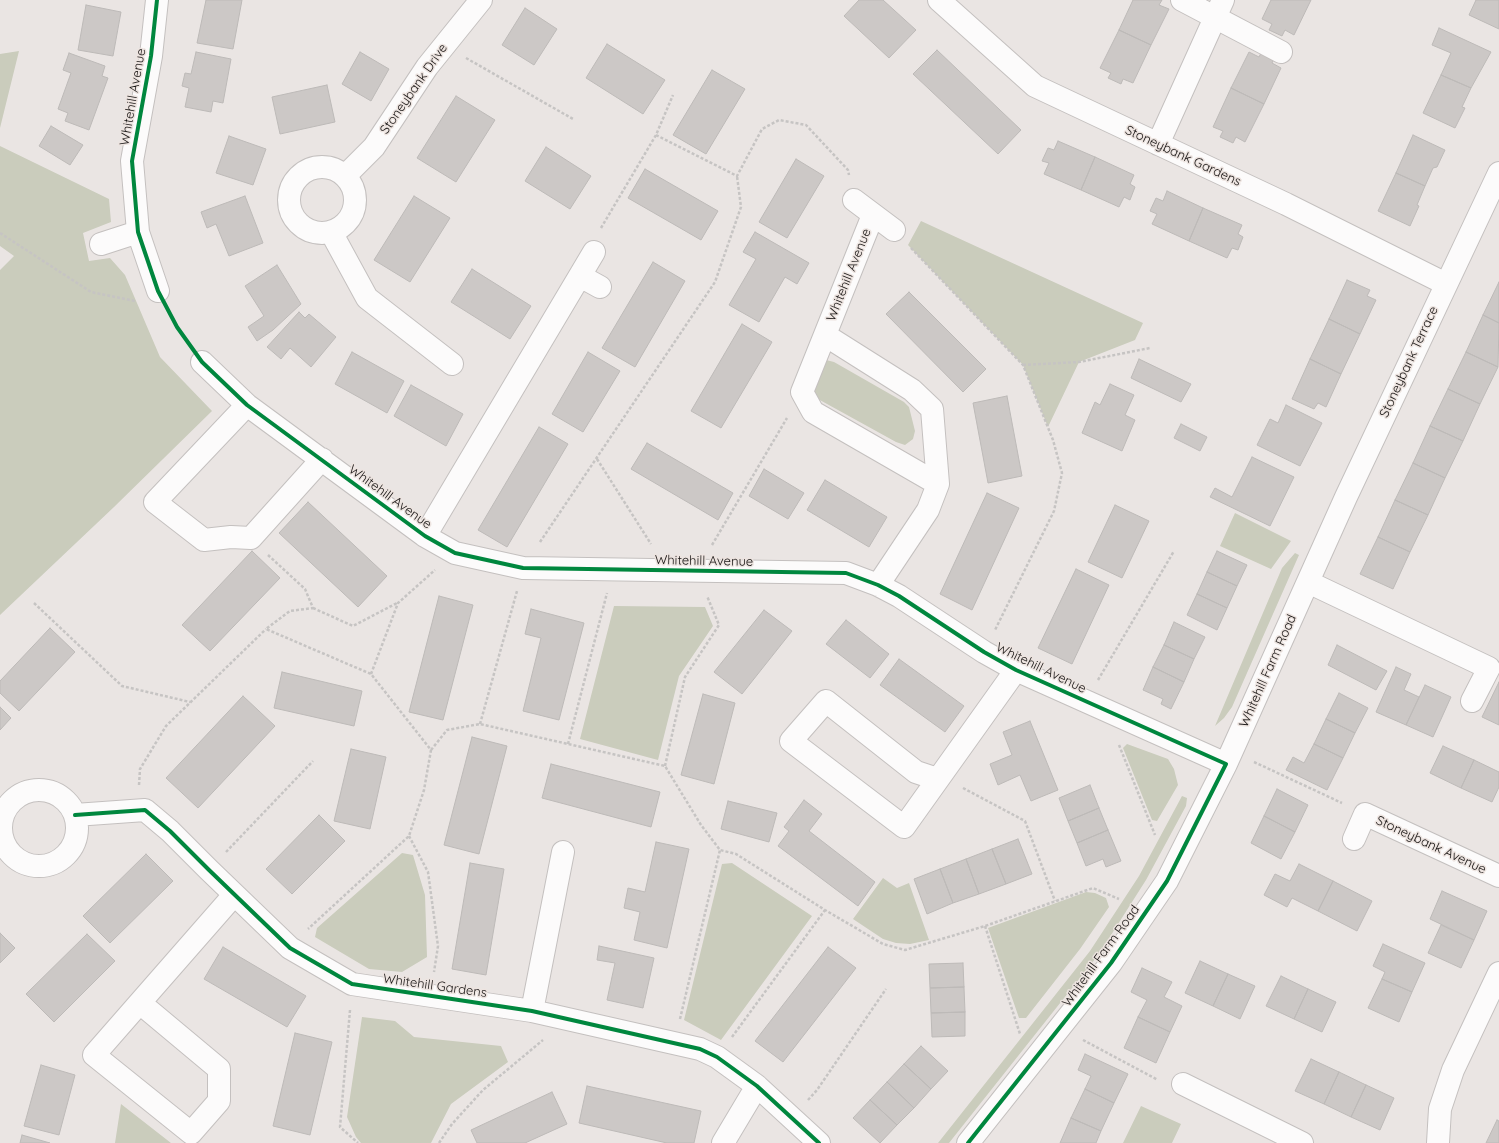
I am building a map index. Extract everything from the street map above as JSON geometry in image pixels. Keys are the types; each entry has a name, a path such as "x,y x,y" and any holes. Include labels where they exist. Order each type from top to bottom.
{"street":[{"name":"Whitehill Avenue","path":"157,0 151,56 132,162 138,232 158,291"},
{"name":"Stoneybank Drive","path":"345,176 374,147 427,67 481,0"},
{"name":"Stoneybank Gardens","path":"939,0 1035,86 1286,204 1446,284"},
{"path":"1182,0 1220,8 1281,52"},
{"path":"1158,144 1220,8"},
{"path":"315,166 326,166 345,176 352,185 355,196 354,208 349,218 341,227 331,232 320,234 309,231 300,226 293,218 289,208 288,197 290,186 296,177 305,170 315,166"},
{"name":"Stoneybank Terrace","path":"1321,553 1499,172"},
{"name":"Whitehill Avenue","path":"854,200 894,230"},
{"name":"Whitehill Avenue","path":"873,215 802,392 813,412 938,484"},
{"path":"101,244 138,232"},
{"path":"331,232 367,298 452,364"},
{"name":"Whitehill Avenue","path":"425,536 594,252"},
{"path":"580,276 600,287"},
{"name":"Whitehill Avenue","path":"825,335 912,390 932,409 938,484 928,510 878,585"},
{"name":"Whitehill Avenue","path":"202,362 247,405 425,536 455,553 523,568 846,573 878,585 899,596 984,652 1016,670 1226,764"},
{"path":"247,405 155,502 204,540 231,537 251,538 322,459"},
{"name":"Whitehill Farm Road","path":"968,1143 1112,963 1167,881 1226,764 1321,553"},
{"path":"1308,582 1489,668 1472,701"},
{"name":"Whitehill Avenue","path":"937,779 916,772 826,700 791,741 904,827 1016,670"},
{"name":"Whitehill Gardens","path":"140,811 145,810 170,831 290,948 352,984 532,1011 700,1049 717,1057 757,1086 819,1143"},
{"path":"75,815 140,811"},
{"name":"Stoneybank Avenue","path":"1354,839 1365,814 1499,876"},
{"path":"532,1011 563,852"},
{"path":"140,1003 219,1069 219,1101 191,1133 94,1055 234,895"},
{"path":"1438,1143 1440,1109 1453,1070 1499,973"},
{"path":"1183,1084 1302,1143"},
{"path":"722,1143 757,1086"}],"path":[{"path":"444,45 573,119"},
{"path":"594,252 598,233 656,135 673,95"},
{"path":"480,724 523,568 715,282 741,207 737,176 762,129 779,120 806,125 848,170 854,200"},
{"path":"656,135 737,176"},
{"path":"894,230 1023,365 1053,440 1062,473 1054,511 984,652"},
{"path":"0,234 91,292 134,302 158,291"},
{"path":"1023,365 1079,362 1150,348"},
{"path":"597,459 668,570"},
{"path":"251,538 305,589 313,608"},
{"path":"1087,702 1101,674 1174,551"},
{"path":"140,811 140,769 166,726 266,629 290,611 313,608 353,626 398,603 455,553"},
{"path":"568,744 614,569"},
{"path":"34,603 122,686 191,702"},
{"path":"371,674 398,603"},
{"path":"266,629 371,674 431,750"},
{"path":"1119,717 1117,738 1155,835"},
{"path":"290,948 327,910 409,836 424,790 431,750 447,730 480,724 665,766 701,825 720,850 736,854 825,910 883,944 905,950 985,926 1093,888 1119,899"},
{"path":"209,870 313,761"},
{"path":"1226,764 1245,774 1252,762 1365,814"},
{"path":"937,779 950,782 1025,821 1055,901"},
{"path":"409,836 428,872 438,946 431,996"},
{"path":"674,1043 720,850"},
{"path":"717,1057 825,910"},
{"path":"985,926 1020,1034"},
{"path":"352,984 340,1127 358,1143"},
{"path":"791,1117 817,1090 886,989"},
{"path":"439,1143 452,1124 483,1090 569,1020"},
{"path":"1082,1039 1170,1085 1183,1084"}],"green space":[{"path":"19,51 0,128 0,54"},
{"path":"0,146 109,199 111,222 83,233 89,261 110,258 125,275 160,357 212,411 114,507 0,615 0,270 14,256 0,246"},
{"path":"921,221 1143,323 1135,340 1079,362 1048,427 1023,365 908,245"},
{"path":"826,360 834,362 904,402 909,407 915,431 913,439 905,445 896,442 818,399 810,393"},
{"path":"1235,513 1291,541 1271,569 1220,546"},
{"path":"1295,553 1299,555 1232,707 1224,718 1215,726 1282,568"},
{"path":"614,606 705,607 713,626 679,676 658,760 580,739"},
{"path":"1127,744 1168,759 1174,769 1178,785 1157,821 1152,820 1123,748"},
{"path":"1182,796 1187,798 1186,806 1146,880 1099,954 949,1143 938,1143 1090,951 1139,876"},
{"path":"402,853 413,855 425,895 427,957 402,972 369,969 315,937 317,928"},
{"path":"732,863 812,916 721,1040 684,1020 722,864"},
{"path":"883,878 897,888 909,883 929,940 910,944 896,943 883,939 853,919"},
{"path":"1086,892 1095,893 1106,898 1109,907 1080,949 1026,1018 1019,1018 988,928"},
{"path":"362,1017 395,1021 414,1037 501,1046 508,1062 451,1104 431,1143 361,1143 356,1137 347,1117"},
{"path":"121,1104 171,1143 115,1143"},
{"path":"1141,1106 1181,1124 1172,1143 1123,1143"}],"building":[{"path":"206,0 242,0 233,49 197,43"},
{"path":"859,0 883,0 916,30 889,58 844,16"},
{"path":"1133,0 1162,0 1159,5 1169,9 1151,45 1119,30"},
{"path":"1271,0 1311,0 1294,35 1285,30 1282,36 1269,30 1272,24 1262,19"},
{"path":"1476,0 1499,0 1499,29 1469,15"},
{"path":"86,5 121,12 113,56 78,50"},
{"path":"525,8 557,29 534,65 502,45"},
{"path":"1439,28 1491,52 1471,88 1441,75 1451,53 1432,45"},
{"path":"1119,30 1151,45 1133,83 1123,79 1121,84 1108,78 1111,73 1100,68"},
{"path":"607,44 665,80 643,114 586,78"},
{"path":"937,50 1021,130 998,154 913,74"},
{"path":"1262,51 1275,57 1272,63 1281,68 1264,104 1231,88 1249,52 1259,57"},
{"path":"196,52 231,59 223,103 213,101 211,112 185,107 189,88 182,86 185,73 191,74"},
{"path":"360,52 389,69 371,101 342,84"},
{"path":"69,53 105,66 102,76 108,78 89,130 65,121 68,113 58,109 71,73 63,70"},
{"path":"712,70 745,89 706,154 673,135"},
{"path":"1441,75 1471,88 1462,107 1465,108 1455,128 1423,113"},
{"path":"327,85 335,122 280,134 272,97"},
{"path":"1231,88 1264,104 1245,142 1236,137 1233,143 1220,137 1223,131 1213,127"},
{"path":"456,96 495,120 456,182 417,158"},
{"path":"51,126 83,145 70,165 39,146"},
{"path":"1413,135 1445,150 1437,167 1433,168 1425,186 1396,173"},
{"path":"229,136 266,149 253,185 216,173"},
{"path":"1058,141 1095,157 1081,190 1044,174 1049,163 1042,161 1048,148 1054,150"},
{"path":"546,147 591,176 570,209 525,181"},
{"path":"1095,157 1134,175 1130,184 1135,187 1130,200 1124,197 1119,207 1081,190"},
{"path":"796,159 824,176 787,238 759,222"},
{"path":"645,169 718,211 701,240 628,198"},
{"path":"1396,173 1425,186 1417,205 1419,206 1410,226 1378,211"},
{"path":"1167,191 1203,208 1189,241 1152,224 1157,214 1150,211 1156,198 1163,201"},
{"path":"245,196 263,243 229,256 216,224 207,228 201,212"},
{"path":"414,196 450,218 410,282 374,260"},
{"path":"1203,208 1242,225 1238,234 1243,237 1238,250 1232,248 1227,258 1189,241"},
{"path":"755,232 809,263 797,284 785,277 759,322 729,305 756,259 743,252"},
{"path":"653,262 685,281 635,367 602,348"},
{"path":"277,265 301,304 273,330 257,341 248,327 264,316 245,286"},
{"path":"472,269 531,306 510,339 451,302"},
{"path":"1347,280 1370,290 1367,296 1376,300 1360,334 1329,319"},
{"path":"1499,282 1499,323 1483,315"},
{"path":"909,292 986,369 963,392 886,314"},
{"path":"299,312 305,318 309,314 336,337 311,367 290,348 281,359 267,347"},
{"path":"1483,315 1499,323 1498,367 1466,352"},
{"path":"1329,319 1360,334 1341,374 1310,359"},
{"path":"742,324 772,342 721,428 691,411"},
{"path":"352,352 404,381 387,413 335,384"},
{"path":"588,352 620,371 583,432 552,414"},
{"path":"1466,352 1498,367 1480,404 1448,389"},
{"path":"1139,359 1191,384 1181,402 1131,378"},
{"path":"1310,359 1341,374 1326,407 1318,403 1314,409 1292,399"},
{"path":"1110,384 1134,395 1125,415 1135,420 1122,451 1082,433 1095,402 1100,405"},
{"path":"411,385 463,414 446,446 394,416"},
{"path":"1448,389 1480,404 1463,441 1430,426"},
{"path":"1007,396 1022,476 988,483 973,403"},
{"path":"1286,405 1322,423 1300,466 1257,445 1270,419 1278,423"},
{"path":"1181,424 1207,437 1200,451 1174,438"},
{"path":"1430,426 1463,441 1445,478 1413,463"},
{"path":"539,427 568,444 507,547 478,530"},
{"path":"647,443 733,493 718,520 631,469"},
{"path":"1252,457 1294,477 1270,526 1210,497 1215,488 1232,497"},
{"path":"1413,463 1445,478 1428,515 1395,500"},
{"path":"764,469 804,493 788,519 749,496"},
{"path":"825,480 887,517 869,547 807,510"},
{"path":"987,493 1019,508 972,610 940,594"},
{"path":"1395,500 1428,515 1410,552 1378,537"},
{"path":"308,502 387,576 358,607 279,533"},
{"path":"1115,505 1149,521 1122,578 1088,562"},
{"path":"1378,537 1410,552 1393,589 1360,574"},
{"path":"252,551 280,578 210,651 182,625"},
{"path":"1217,551 1247,565 1237,586 1207,572"},
{"path":"1076,569 1109,585 1072,664 1038,648"},
{"path":"1207,572 1237,586 1227,608 1197,594"},
{"path":"1197,594 1227,608 1217,630 1187,615"},
{"path":"439,596 473,605 443,720 409,712"},
{"path":"531,609 584,623 559,720 523,711 541,638 525,634"},
{"path":"764,610 792,631 742,694 714,672"},
{"path":"846,620 889,654 870,678 826,644"},
{"path":"1174,622 1205,637 1194,659 1164,645"},
{"path":"50,628 75,652 19,711 0,693 0,681"},
{"path":"1164,645 1194,659 1184,682 1153,667"},
{"path":"1337,645 1387,671 1376,690 1328,665"},
{"path":"899,659 964,706 945,732 880,685"},
{"path":"1153,667 1184,682 1171,709 1161,704 1163,699 1143,690"},
{"path":"1396,667 1411,674 1404,690 1419,697 1406,725 1376,712"},
{"path":"282,672 362,691 354,726 274,708"},
{"path":"1499,682 1499,725 1482,717"},
{"path":"1425,685 1451,697 1433,737 1406,725"},
{"path":"1339,693 1368,708 1355,733 1326,719"},
{"path":"703,694 735,703 714,784 681,775"},
{"path":"243,696 275,726 198,808 166,778"},
{"path":"0,707 11,718 0,730"},
{"path":"1326,719 1355,733 1343,758 1314,744"},
{"path":"1030,721 1058,790 1031,801 1020,775 998,785 990,764 1012,755 1003,732"},
{"path":"472,737 507,746 479,854 444,845"},
{"path":"1314,744 1343,758 1327,790 1286,770 1293,757 1304,763"},
{"path":"1443,746 1474,760 1461,788 1430,773"},
{"path":"351,749 386,757 370,829 334,821"},
{"path":"1474,760 1499,772 1499,787 1492,802 1461,788"},
{"path":"551,764 660,792 651,827 542,798"},
{"path":"1090,785 1099,808 1068,821 1059,798"},
{"path":"1277,789 1308,805 1295,832 1264,816"},
{"path":"804,800 822,814 809,831 875,882 858,906 778,846 789,831 784,827"},
{"path":"728,801 777,813 769,842 721,829"},
{"path":"1099,808 1108,830 1077,843 1068,821"},
{"path":"319,815 345,841 292,894 266,869"},
{"path":"1264,816 1295,832 1281,859 1251,843"},
{"path":"1108,830 1121,861 1106,867 1103,859 1086,866 1077,843"},
{"path":"1018,839 1032,874 1006,884 992,849"},
{"path":"656,842 689,849 667,948 634,940 640,912 624,908 628,888 645,892"},
{"path":"992,849 1006,884 979,894 966,859"},
{"path":"146,854 173,881 110,943 83,916"},
{"path":"966,859 979,894 953,903 940,869"},
{"path":"470,863 504,869 486,975 452,969"},
{"path":"1299,864 1333,881 1318,911 1292,898 1287,907 1264,895 1275,874 1290,881"},
{"path":"940,869 953,903 927,914 914,879"},
{"path":"1333,881 1372,901 1357,931 1318,911"},
{"path":"1442,891 1487,911 1474,940 1430,919"},
{"path":"1441,925 1474,940 1461,968 1428,953"},
{"path":"0,933 15,948 0,963"},
{"path":"87,934 115,961 54,1022 26,994"},
{"path":"1383,944 1425,963 1412,992 1382,979 1385,972 1373,966"},
{"path":"599,946 654,958 643,1008 607,1000 615,963 597,960"},
{"path":"223,947 306,996 287,1027 204,979"},
{"path":"828,947 856,968 783,1062 755,1041"},
{"path":"1200,961 1228,974 1213,1006 1185,993"},
{"path":"963,963 964,987 930,988 929,964"},
{"path":"1142,968 1172,982 1164,997 1182,1006 1170,1032 1138,1017 1147,1000 1131,992"},
{"path":"1228,974 1255,986 1240,1019 1213,1006"},
{"path":"1281,976 1308,989 1294,1019 1266,1006"},
{"path":"1382,979 1412,992 1399,1022 1368,1008"},
{"path":"964,987 965,1012 931,1013 930,988"},
{"path":"1308,989 1336,1002 1322,1032 1294,1019"},
{"path":"965,1012 965,1036 932,1037 931,1013"},
{"path":"1138,1017 1170,1032 1156,1063 1124,1048"},
{"path":"295,1033 332,1042 310,1135 273,1126"},
{"path":"921,1046 948,1071 931,1089 904,1064"},
{"path":"1085,1054 1128,1074 1114,1103 1085,1089 1091,1076 1078,1070"},
{"path":"1311,1059 1339,1072 1324,1104 1295,1091"},
{"path":"904,1064 931,1089 914,1108 887,1082"},
{"path":"41,1065 75,1075 59,1135 24,1126"},
{"path":"1339,1072 1366,1085 1351,1117 1324,1104"},
{"path":"887,1082 914,1108 897,1125 870,1100"},
{"path":"1366,1085 1394,1098 1380,1130 1351,1117"},
{"path":"587,1086 701,1111 694,1143 667,1143 579,1123"},
{"path":"1085,1089 1114,1103 1101,1131 1071,1118"},
{"path":"552,1092 567,1124 525,1143 477,1143 471,1130"},
{"path":"870,1100 897,1125 880,1143 853,1118"},
{"path":"1071,1118 1101,1131 1096,1143 1060,1143"},
{"path":"1497,1120 1499,1121 1499,1143 1486,1143"},
{"path":"22,1135 50,1143 20,1143"}],"cycle path":[{"path":"157,0 151,56 132,161 138,232 158,291 177,327 202,362 247,405 425,536 455,553 523,568 846,573 878,585 899,596 984,652 1016,670 1226,764 1167,881 1111,963 968,1143"},
{"path":"75,815 145,810 170,831 290,948 352,984 532,1011 700,1049 717,1057 757,1086 819,1143"}]}
